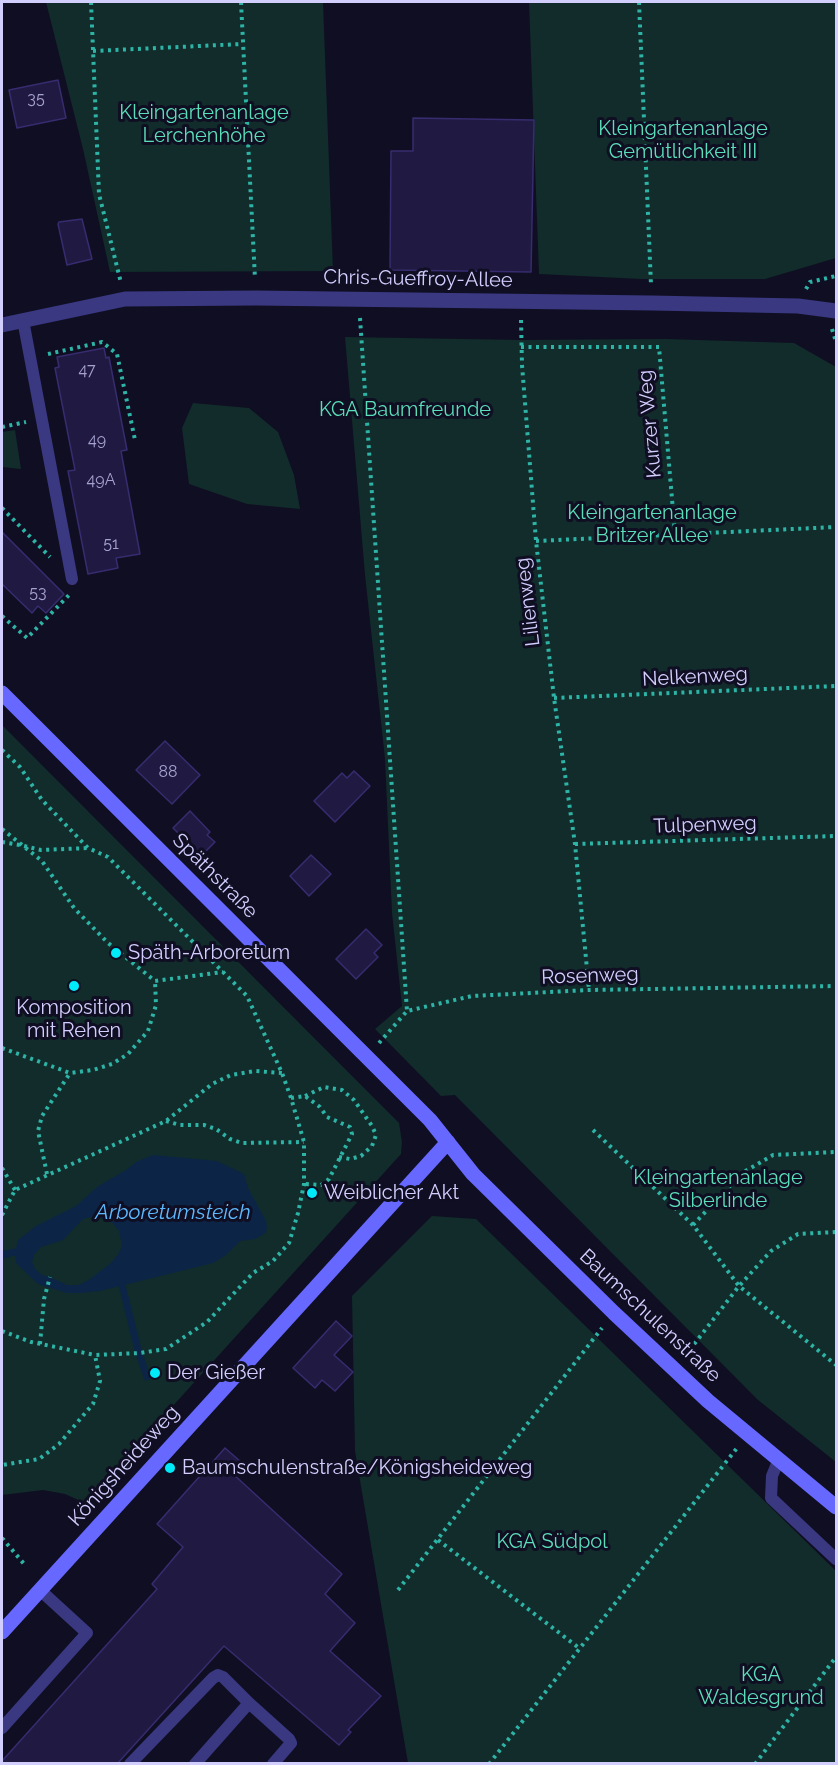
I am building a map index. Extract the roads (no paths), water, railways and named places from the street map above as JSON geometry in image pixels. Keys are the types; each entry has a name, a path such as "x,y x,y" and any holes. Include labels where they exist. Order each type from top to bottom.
{"main road":[{"name":"Späthstraße","path":"2,693 430,1120 448,1142"},
{"name":"Baumschulenstraße","path":"448,1142 494,1196 673,1370 837,1507"},
{"name":"Königsheideweg","path":"2,1632 448,1142"}],"street":[{"name":"Chris-Gueffroy-Allee","path":"2,325 125,299 256,298 652,303 798,306 837,311"}],"lane":[{"path":"23,320 72,579"},
{"path":"779,1459 772,1476 771,1498 815,1542 837,1559"},
{"path":"2,1728 87,1634 40,1590"},
{"path":"130,1764 218,1675 223,1677 289,1739 291,1743 273,1764"},
{"path":"195,1764 249,1703"}],"water":[{"name":"Arboretumsteich","path":"153,1155 217,1161 244,1174 248,1188 266,1221 267,1229 264,1234 255,1239 240,1241 226,1255 213,1263 100,1291 67,1293 38,1284 16,1263 15,1252 18,1240 36,1226 76,1206 97,1187 136,1162","holes":["95,1216 112,1222 119,1231 122,1245 119,1253 111,1263 90,1279 79,1285 67,1285 42,1275 35,1269 32,1262 34,1255 41,1247 63,1240 83,1219"]}],"waterway":[{"path":"2,1255 15,1252"},
{"path":"122,1285 147,1377"}],"place":[{"name":"Späth-Arboretum","path":"116,953"},
{"name":"Komposition mit Rehen","path":"74,986"},
{"name":"Weiblicher Akt","path":"312,1193"},
{"name":"Der Gießer","path":"155,1373"},
{"name":"Baumschulenstraße/Königsheideweg","path":"170,1468"}],"park label":[{"name":"Kleingartenanlage Lerchenhöhe","path":"204,124"},
{"name":"Kleingartenanlage Gemütlichkeit III","path":"683,140"},
{"name":"KGA Baumfreunde","path":"405,410"},
{"name":"Kleingartenanlage Britzer Allee","path":"652,524"},
{"name":"Kleingartenanlage Silberlinde","path":"718,1190"},
{"name":"KGA Südpol","path":"552,1542"},
{"name":"KGA Waldesgrund","path":"761,1686"}]}
